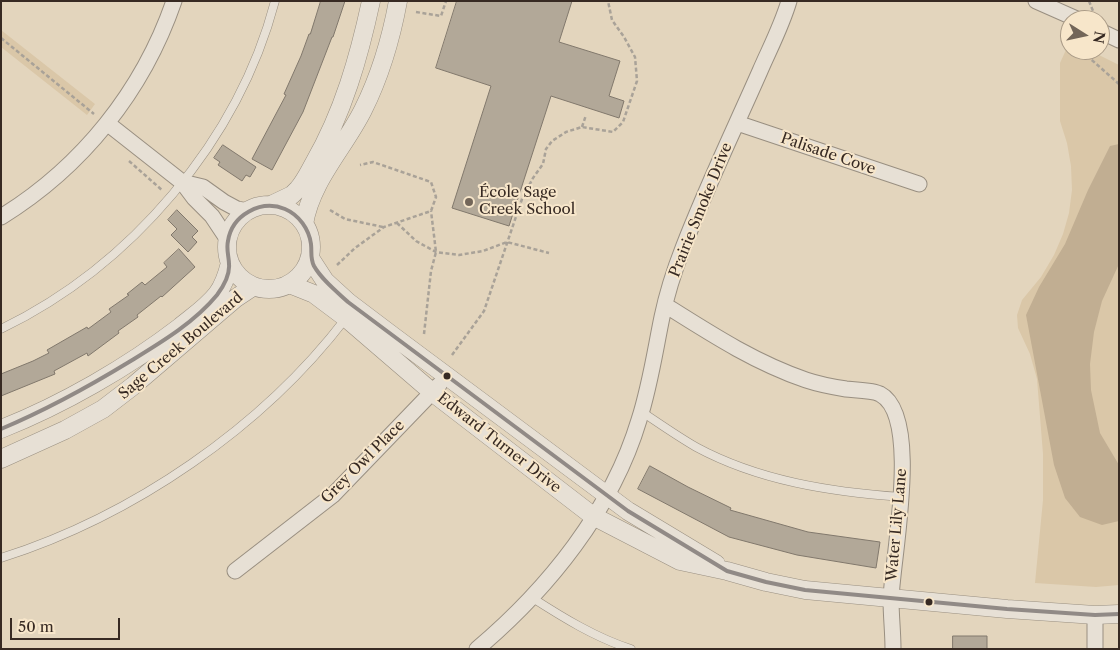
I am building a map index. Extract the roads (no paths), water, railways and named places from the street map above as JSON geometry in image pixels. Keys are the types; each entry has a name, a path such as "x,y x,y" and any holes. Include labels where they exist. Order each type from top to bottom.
{"street":[{"path":"1,217 26,202 62,172 93,141 117,111 141,73 158,43 174,1"},
{"path":"271,205 292,195 298,189 326,143 342,107 365,29 371,1"},
{"path":"304,224 311,196 354,126 376,79 387,48 398,1"},
{"name":"Prairie Smoke Drive","path":"477,649 531,597 578,540 599,507 627,454 642,412 673,274 789,1"},
{"path":"1036,1 1060,12"},
{"path":"107,123 182,182 194,198 212,216 228,240"},
{"name":"Palisade Cove","path":"737,123 919,184"},
{"path":"182,182 203,187 237,209 248,211"},
{"path":"271,205 279,206 293,213 304,224 310,241 310,258 302,273 289,284 275,289 254,286 240,277 228,258 228,240 231,228 238,218 259,206 271,205"},
{"name":"Edward Turner Drive","path":"310,258 325,281 351,313 436,388 599,507 680,561 805,590 1006,610 1095,615 1119,614"},
{"name":"Sage Creek Boulevard","path":"1,429 53,406 159,343 197,314 216,295 227,278 230,263"},
{"name":"Edward Turner Drive","path":"289,284 314,294 351,313 599,507 628,511 727,571"},
{"name":"Sage Creek Boulevard","path":"1,459 66,430 103,409 133,386 236,298 254,286"},
{"name":"Water Lily Lane","path":"665,305 722,341 774,368 817,383 880,394 892,405 898,421 903,464 902,497 891,599 893,649"},
{"name":"Grey Owl Place","path":"235,571 333,495 436,388"},
{"path":"1095,615 1095,649"}],"lane":[{"path":"1,329 46,305 98,266 132,238 167,202 204,154 230,112 264,38 275,1"},
{"path":"1,558 90,522 154,487 187,466 237,428 273,397 303,368 351,313"},
{"path":"642,412 698,448 756,472 838,492 902,497"},
{"path":"531,597 579,625 618,645 631,649"}],"place":[{"name":"École Sage Creek School","path":"469,202"}]}
